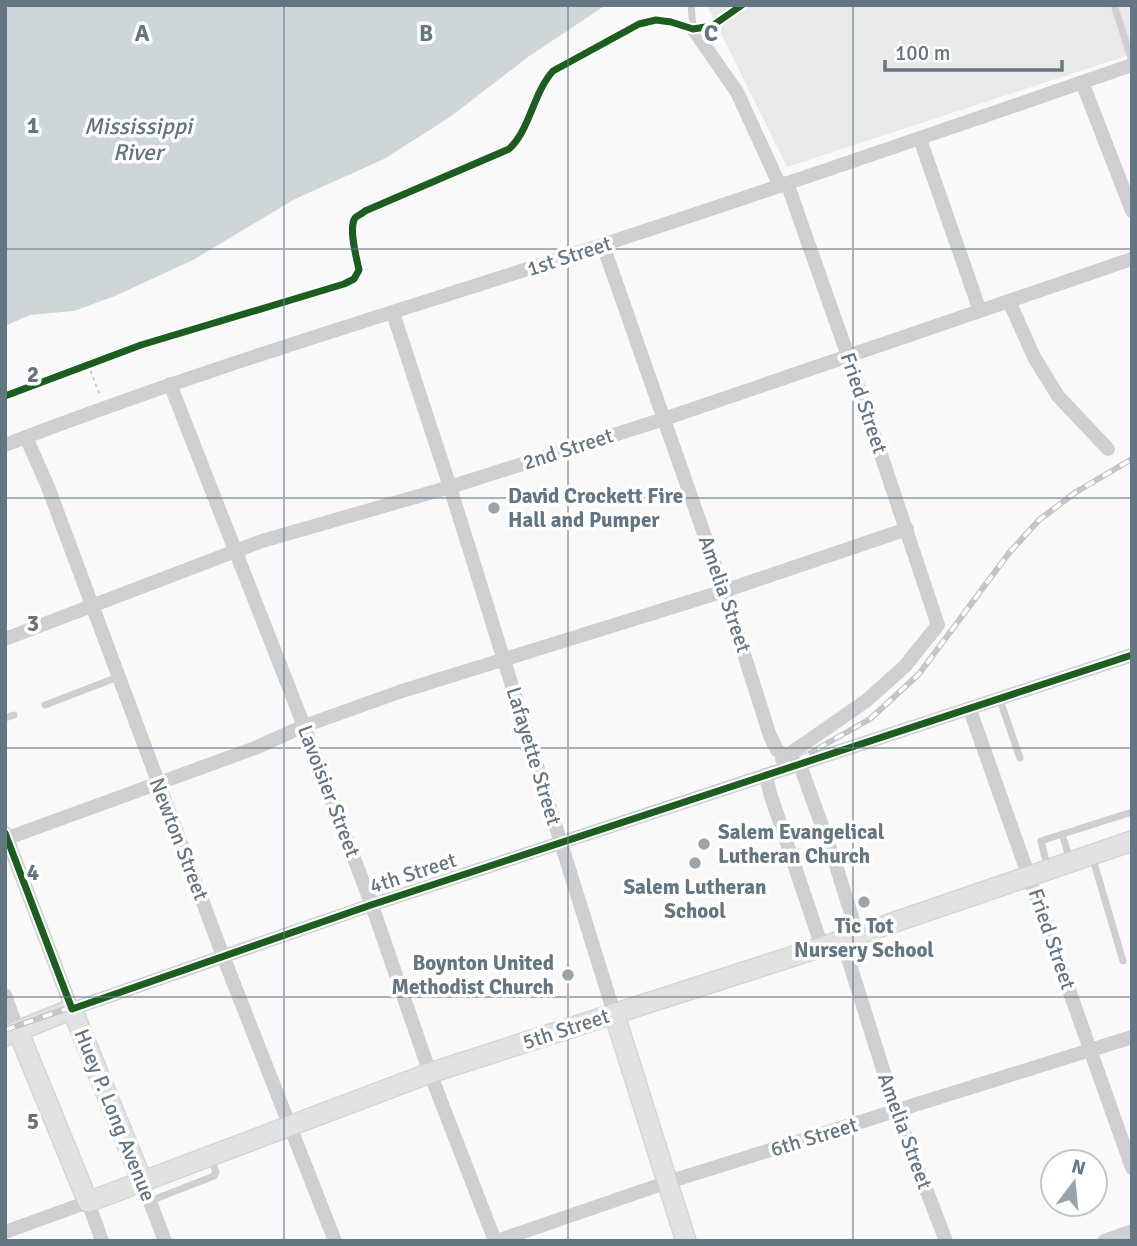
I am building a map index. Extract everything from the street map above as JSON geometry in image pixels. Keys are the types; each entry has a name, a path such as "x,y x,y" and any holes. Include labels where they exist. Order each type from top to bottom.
{"main road":[{"name":"5th Street","path":"88,1202 430,1073 822,947 1132,842"},
{"name":"4th Street","path":"11,1034 72,1009"},
{"name":"Huey P. Long Avenue","path":"72,1009 142,1181"},
{"name":"Lafayette Street","path":"614,1013 686,1241"},
{"path":"11,1034 88,1202"}],"street":[{"name":"Fried Street","path":"693,29 737,92 783,185 848,356 937,625 905,666 866,701 787,755"},
{"name":"1st Street","path":"5,445 170,384 783,185 1132,63"},
{"path":"1082,82 1132,211"},
{"path":"920,139 980,311"},
{"name":"Amelia Street","path":"603,245 724,591 770,736 777,750 800,765 834,859 849,936 896,1111 946,1241"},
{"name":"2nd Street","path":"5,639 235,551 664,419 1132,259"},
{"path":"1009,301 1034,357 1058,396 1108,449"},
{"name":"Lafayette Street","path":"393,313 614,1013"},
{"name":"Lavoisier Street","path":"170,384 304,726 430,1073 496,1241"},
{"name":"Newton Street","path":"26,437 48,487 223,956 335,1241"},
{"path":"6,836 255,748 304,726 402,691 724,591 907,529"},
{"name":"4th Street","path":"72,1009 371,905 1132,655"},
{"name":"Fried Street","path":"970,710 1039,873 1090,1050 1132,1168"},
{"path":"787,755 766,775 822,947"},
{"name":"Huey P. Long Avenue","path":"6,836 72,1009"},
{"path":"5,995 11,1034"},
{"name":"6th Street","path":"496,1241 668,1182 1132,1037"},
{"name":"Huey P. Long Avenue","path":"142,1181 165,1241"},
{"path":"88,1202 103,1241"},
{"name":"5th Street","path":"5,1232 88,1202"},
{"path":"1104,1241 1132,1231"}],"lane":[{"path":"691,5 693,29"},
{"path":"1114,5 1132,63"},
{"path":"45,705 118,677"},
{"path":"1000,700 1020,758"},
{"path":"1039,873 1041,841 1132,812"},
{"path":"1062,834 1071,862"},
{"path":"1092,855 1123,961"},
{"path":"150,1201 214,1176 216,1172 210,1156"}],"path":[{"path":"76,368 97,360"},
{"path":"88,363 105,408"}],"shaded area":[{"path":"707,5 1132,5 1132,54 787,167"}],"water":[{"name":"Mississippi River","path":"5,5 606,5 528,57 450,117 384,159 295,199 193,260 115,296 74,311 30,315 5,326"}],"railway":[{"path":"5,1030 371,903 796,761 870,719 919,674 1009,553 1039,520 1076,492 1132,459"}],"cycle path":[{"path":"5,396 141,345 354,279 359,270 353,236 355,218 365,211 509,149 522,132 546,80 553,71 639,24 656,20 693,29 712,26 742,5"},
{"path":"5,833 72,1009 371,905 1132,655"}],"place":[{"name":"David Crockett Fire Hall and Pumper","path":"494,508"},
{"name":"Salem Evangelical Lutheran Church","path":"704,844"},
{"name":"Salem Lutheran School","path":"695,863"},
{"name":"Tic Tot Nursery School","path":"864,902"},
{"name":"Boynton United Methodist Church","path":"568,975"}]}
